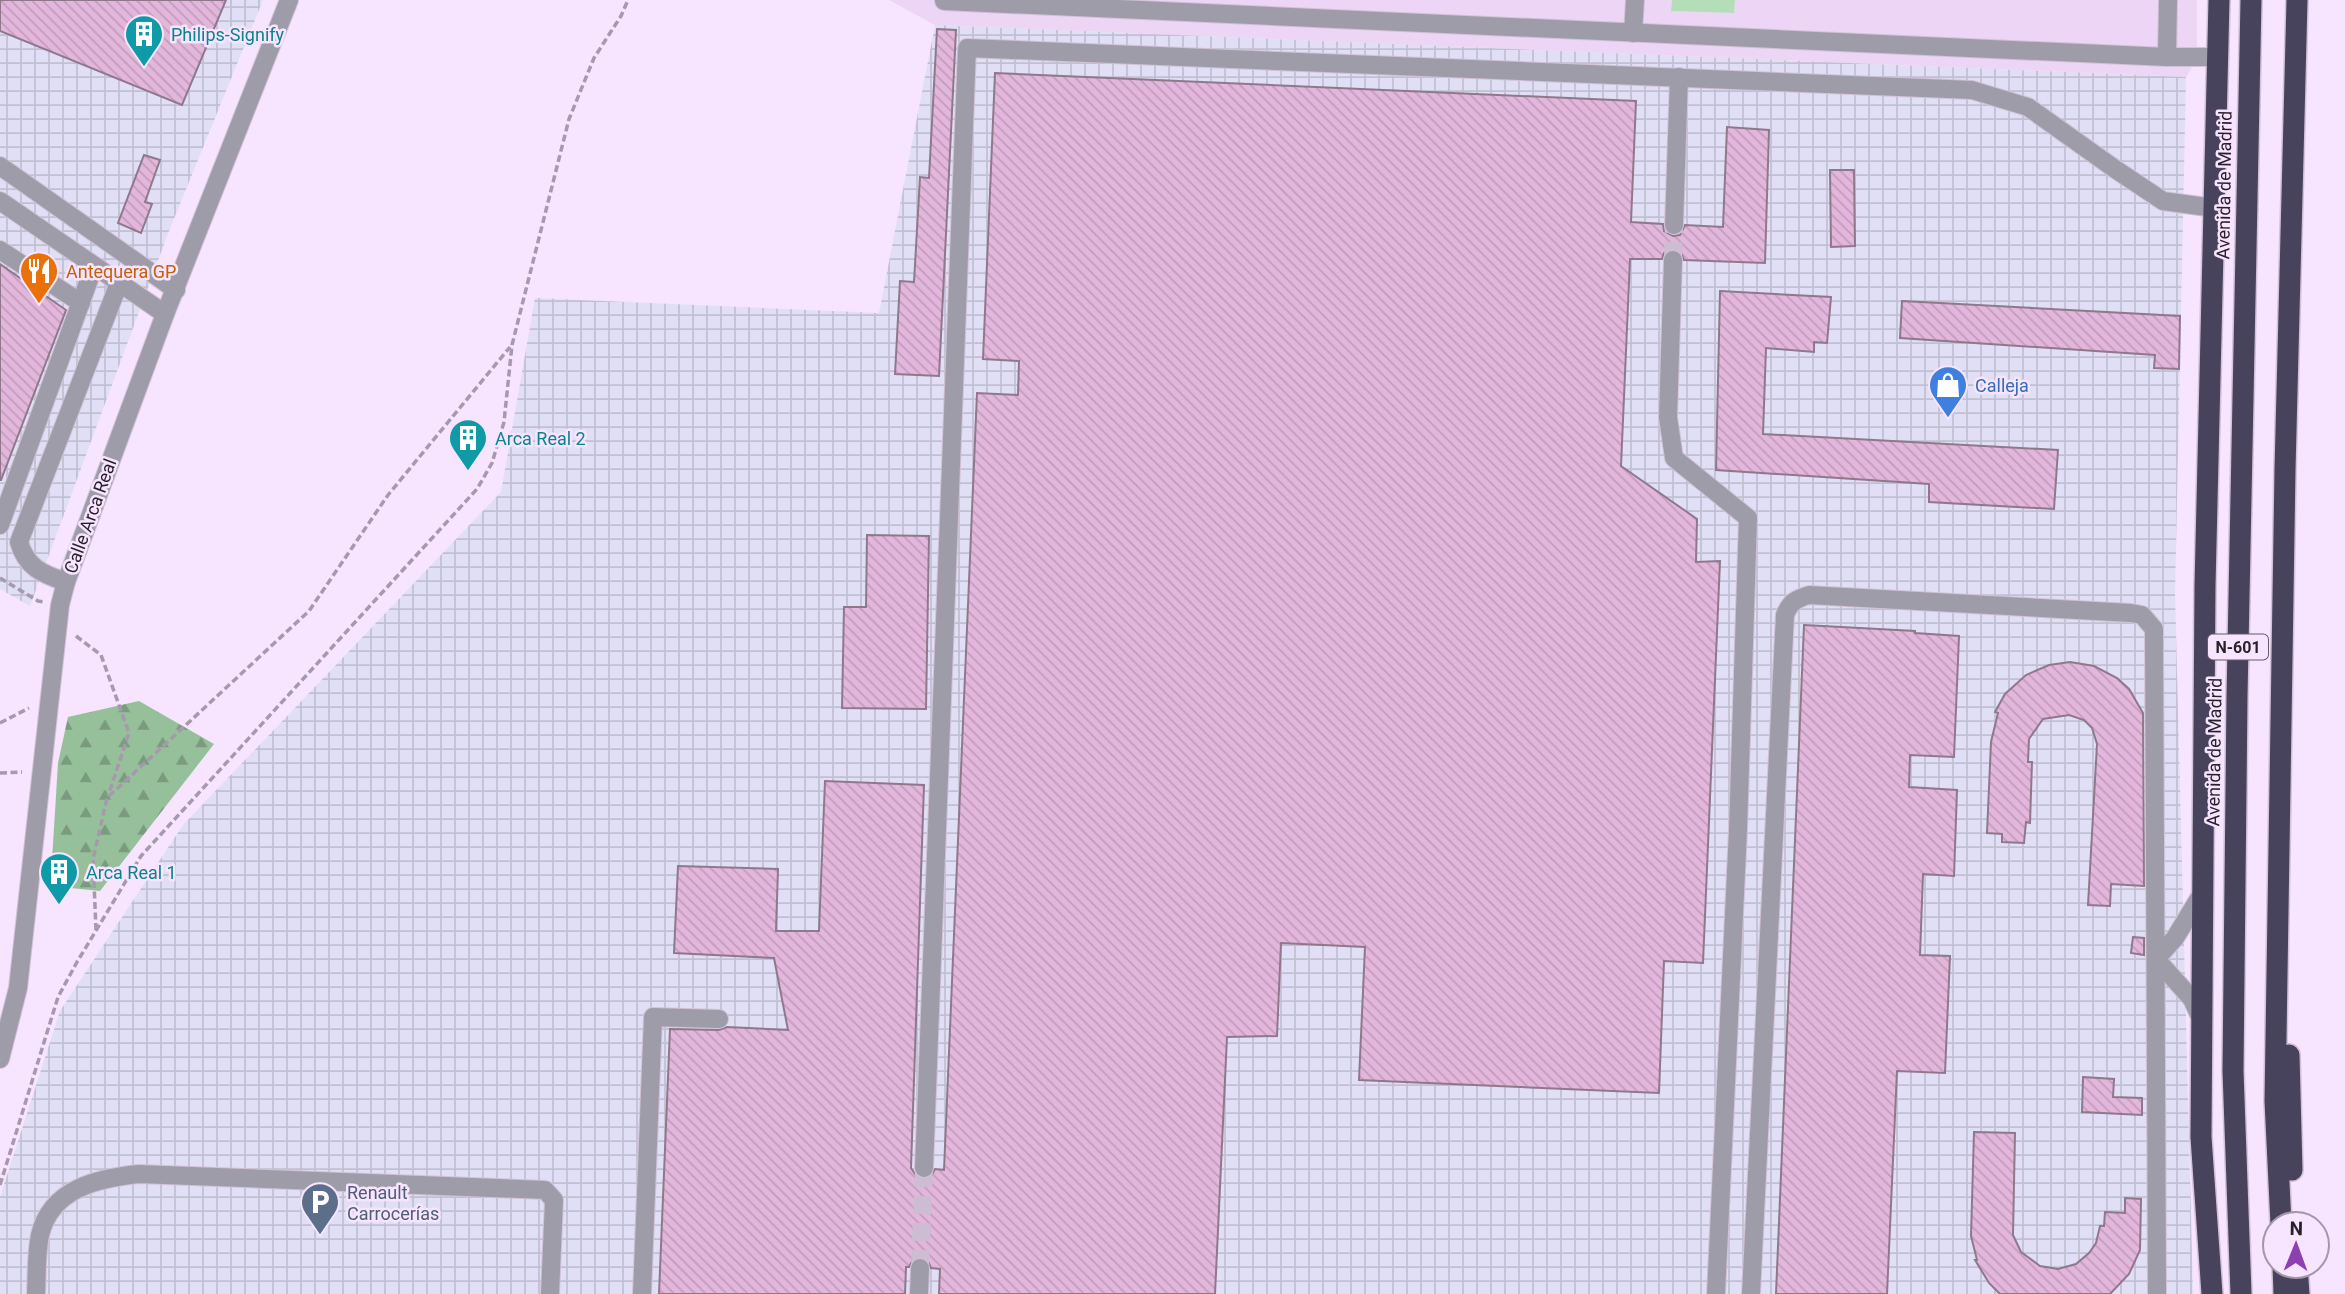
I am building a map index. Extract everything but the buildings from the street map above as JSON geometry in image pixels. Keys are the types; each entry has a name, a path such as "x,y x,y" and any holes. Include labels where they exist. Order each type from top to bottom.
{"highway":[{"path":"2212,1294 2201,1137 2205,586 2219,0"},
{"name":"Avenida de Madrid","path":"2241,1294 2233,1071 2237,683 2251,0"},
{"name":"N-601","path":"2280,1210 2275,1101 2297,0"},
{"path":"2280,801 2294,1210"}],"street":[{"name":"Calle Arca Real","path":"0,1059 18,988 60,605 66,582 165,314 289,0"},
{"path":"1633,33 1635,0"},
{"path":"2167,57 2168,0"},
{"path":"944,1 2167,57 2217,57"},
{"path":"924,1168 967,48 1972,90 2028,107 2163,201 2214,208"},
{"path":"1674,225 1679,77"},
{"path":"0,166 176,290"},
{"path":"0,201 165,314"},
{"path":"0,250 81,303"},
{"path":"1673,260 1668,417 1674,458 1748,518 1738,830 1716,1294"},
{"path":"0,525 94,266"},
{"path":"66,582 46,575 23,558 19,542 119,283"},
{"path":"1751,1294 1785,615 1789,604 1809,595 2131,613 2142,615 2154,629 2157,1294"},
{"path":"2156,959 2175,938 2203,892"},
{"path":"2156,959 2192,999 2202,1020"},
{"path":"642,1294 653,1017 719,1019"},
{"path":"36,1294 40,1233 59,1201 69,1193 105,1177 139,1174 545,1190 554,1200 550,1294"},
{"path":"919,1294 920,1268"}],"path":[{"path":"0,1185 58,997 141,856 477,489 492,463 504,422 512,345 569,119 594,58 628,0"},
{"path":"107,798 309,611 388,495 512,345"},
{"path":"0,578 38,601 60,605"},
{"path":"58,624 101,655 129,733 107,798 93,859 96,930"},
{"path":"0,723 50,697"}],"shaded area":[{"path":"0,0 263,0 169,231 30,606 0,589"},
{"path":"889,0 1672,0 1671,11 1734,13 1735,0 2197,0 2197,58 2186,77 935,25"},
{"path":"935,25 2186,77 2175,594 2193,1294 0,1294 0,1197 60,1011 183,825 501,492 535,298 879,313"}],"green space":[{"path":"1672,0 1735,0 1734,13 1671,11"},
{"path":"139,701 214,744 100,891 61,887 51,877 58,763 68,717"}],"tunnel":[{"path":"1673,260 1674,225"},
{"path":"920,1268 924,1168"}],"place":[{"name":"Philips-Signify","path":"144,68"},
{"name":"Antequera GP","path":"39,305"},
{"name":"Calleja","path":"1948,419"},
{"name":"Arca Real 2","path":"468,472"},
{"name":"Arca Real 1","path":"59,906"},
{"name":"Renault Carrocerías","path":"320,1236"}]}
